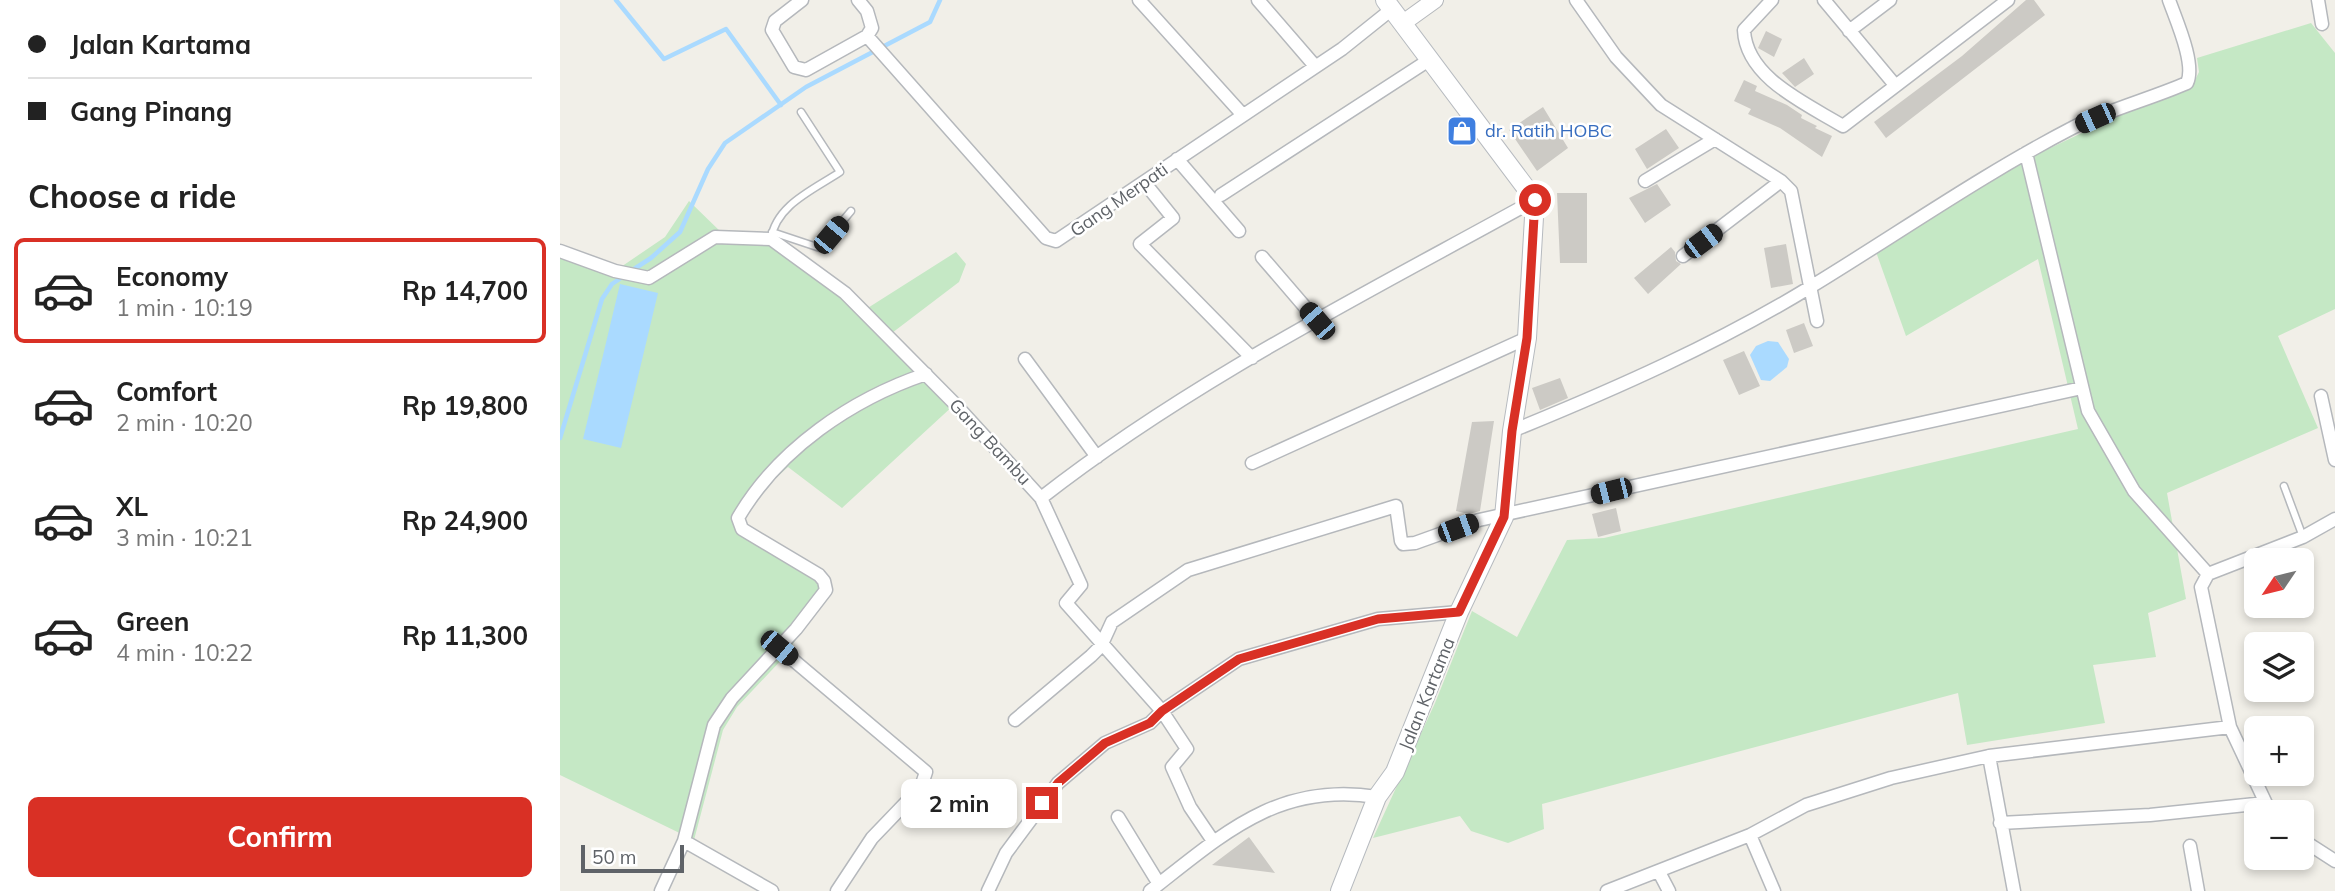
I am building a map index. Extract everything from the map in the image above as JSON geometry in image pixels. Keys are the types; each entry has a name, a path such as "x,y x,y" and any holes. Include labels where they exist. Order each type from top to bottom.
{"main road":[{"path":"1393,11 1535,200"},
{"name":"Jalan Kartama","path":"1340,891 1377,797 1395,772 1459,612 1504,517 1512,431 1527,338 1535,200"}],"street":[{"path":"802,0 775,21 772,30 794,67 801,71 870,39 870,20 858,0"},
{"path":"1139,0 1242,114"},
{"path":"1258,0 1314,66"},
{"path":"1393,11 1435,0"},
{"path":"1577,0 1616,57 1661,104 1781,181 1793,196 1817,321"},
{"path":"1772,0 1744,30 1745,45 1765,74 1795,97 1843,126 2008,0"},
{"path":"1824,0 1895,85"},
{"path":"1849,31 1890,0"},
{"path":"1512,431 1628,384 1810,288 2026,153 2130,103 2187,83 2190,75 2189,63 2169,0"},
{"path":"2318,0 2322,24"},
{"name":"Gang Merpati","path":"870,39 1046,238 1056,241 1063,239 1393,11"},
{"path":"1221,195 1429,60"},
{"path":"1644,181 1714,139"},
{"path":"2026,153 2082,388 2098,433 2134,491 2208,574"},
{"path":"1177,159 1239,231"},
{"path":"1683,256 1781,181"},
{"path":"1144,183 1173,218 1140,244 1252,358"},
{"name":"Gang Bambu","path":"772,236 845,293 926,373 1041,498 1161,412 1317,321 1535,200"},
{"path":"560,250 615,271 649,278 715,237 772,236"},
{"path":"1262,257 1317,321"},
{"path":"1252,463 1527,338"},
{"path":"1025,359 1097,457"},
{"path":"661,891 684,841 714,725 732,698 779,648 826,590 824,581 743,529 738,517 755,489 786,458 842,413 892,385 926,373"},
{"path":"1015,720 1101,646 1112,622 1188,570 1396,506 1403,544 1415,543 1479,520 1504,517 1637,484 2082,388"},
{"path":"2321,396 2335,460"},
{"path":"1041,498 1081,585 1066,603 1101,646 1162,711 1188,748 1172,767 1190,807 1213,841"},
{"path":"2264,800 2230,727 2201,587 2208,574 2303,537 2335,519"},
{"path":"988,891 1006,853 1058,783 1105,743 1143,727 1239,659 1378,619 1459,612"},
{"path":"779,648 926,772 921,787 872,838 837,891"},
{"path":"1607,891 1750,835 1806,805 1891,778 1989,756 2230,727"},
{"path":"1989,756 2014,891"},
{"path":"1118,817 1155,887 1213,841 1258,812 1311,795 1345,792 1377,797"},
{"path":"2000,823 2244,809"},
{"path":"1750,835 1774,891"},
{"path":"684,841 772,891"},
{"path":"2190,846 2198,891"},
{"path":"2314,847 2335,861"},
{"path":"1659,872 1669,891"}],"lane":[{"path":"801,112 840,172 783,210 773,224 772,236 820,248 851,211"},
{"path":"2284,486 2303,537"}],"green space":[{"path":"2311,23 2335,53 2335,309 2278,336 2318,428 2167,493 2186,599 2148,613 2156,657 2093,665 2105,723 1967,745 1958,693 1542,804 1544,829 1508,843 1471,831 1460,816 1373,838 1435,703 1472,611 1517,637 1567,540 1604,538 2078,429 2038,259 1906,336 1875,249 2015,165 2134,108 2179,92 2194,82 2199,72 2197,58"},
{"path":"689,201 724,235 771,239 863,311 956,252 966,264 959,282 888,336 955,404 842,508 788,467 758,494 741,521 821,574 828,591 785,656 737,707 723,730 694,840 560,775 560,251 615,271 665,237"}],"water":[{"path":"620,284 658,293 621,448 583,439"},
{"path":"1768,341 1778,342 1789,359 1787,367 1770,381 1761,380 1750,355 1756,346"}],"building":[{"path":"2026,0 2034,0 2045,15 1886,138 1874,122 1962,56"},
{"path":"1766,31 1782,39 1774,57 1758,48"},
{"path":"1804,58 1814,74 1795,87 1782,73"},
{"path":"1744,80 1757,86 1755,91 1787,105 1802,115 1801,118 1817,126 1815,128 1832,136 1822,157 1780,128 1748,114 1751,109 1734,101"},
{"path":"1543,107 1568,148 1537,171 1509,130"},
{"path":"1666,129 1679,148 1647,169 1635,149"},
{"path":"1657,184 1671,205 1645,223 1629,198"},
{"path":"1557,193 1587,193 1587,263 1560,263"},
{"path":"1786,244 1793,284 1771,288 1764,248"},
{"path":"1671,247 1676,261 1681,264 1648,294 1634,278"},
{"path":"1804,323 1813,346 1794,353 1786,330"},
{"path":"1744,351 1760,386 1739,395 1723,360"},
{"path":"1560,378 1568,398 1540,410 1532,388"},
{"path":"1494,421 1480,511 1469,514 1456,511 1472,422"},
{"path":"1616,508 1621,531 1598,537 1592,514"},
{"path":"1249,837 1275,873 1212,865"}],"waterway":[{"path":"616,0 664,59 726,29 781,105"},
{"path":"631,271 651,258 680,232 708,169 725,143 806,87 930,22 940,0"},
{"path":"560,438 602,299 612,284 624,276"}],"place":[{"name":"dr. Ratih HOBC","path":"1462,131"}],"route":[{"path":"1042,803 1058,783 1105,743 1150,723 1162,711 1239,659 1378,619 1410,614 1459,612 1504,517 1512,431 1527,338 1535,200"}]}
